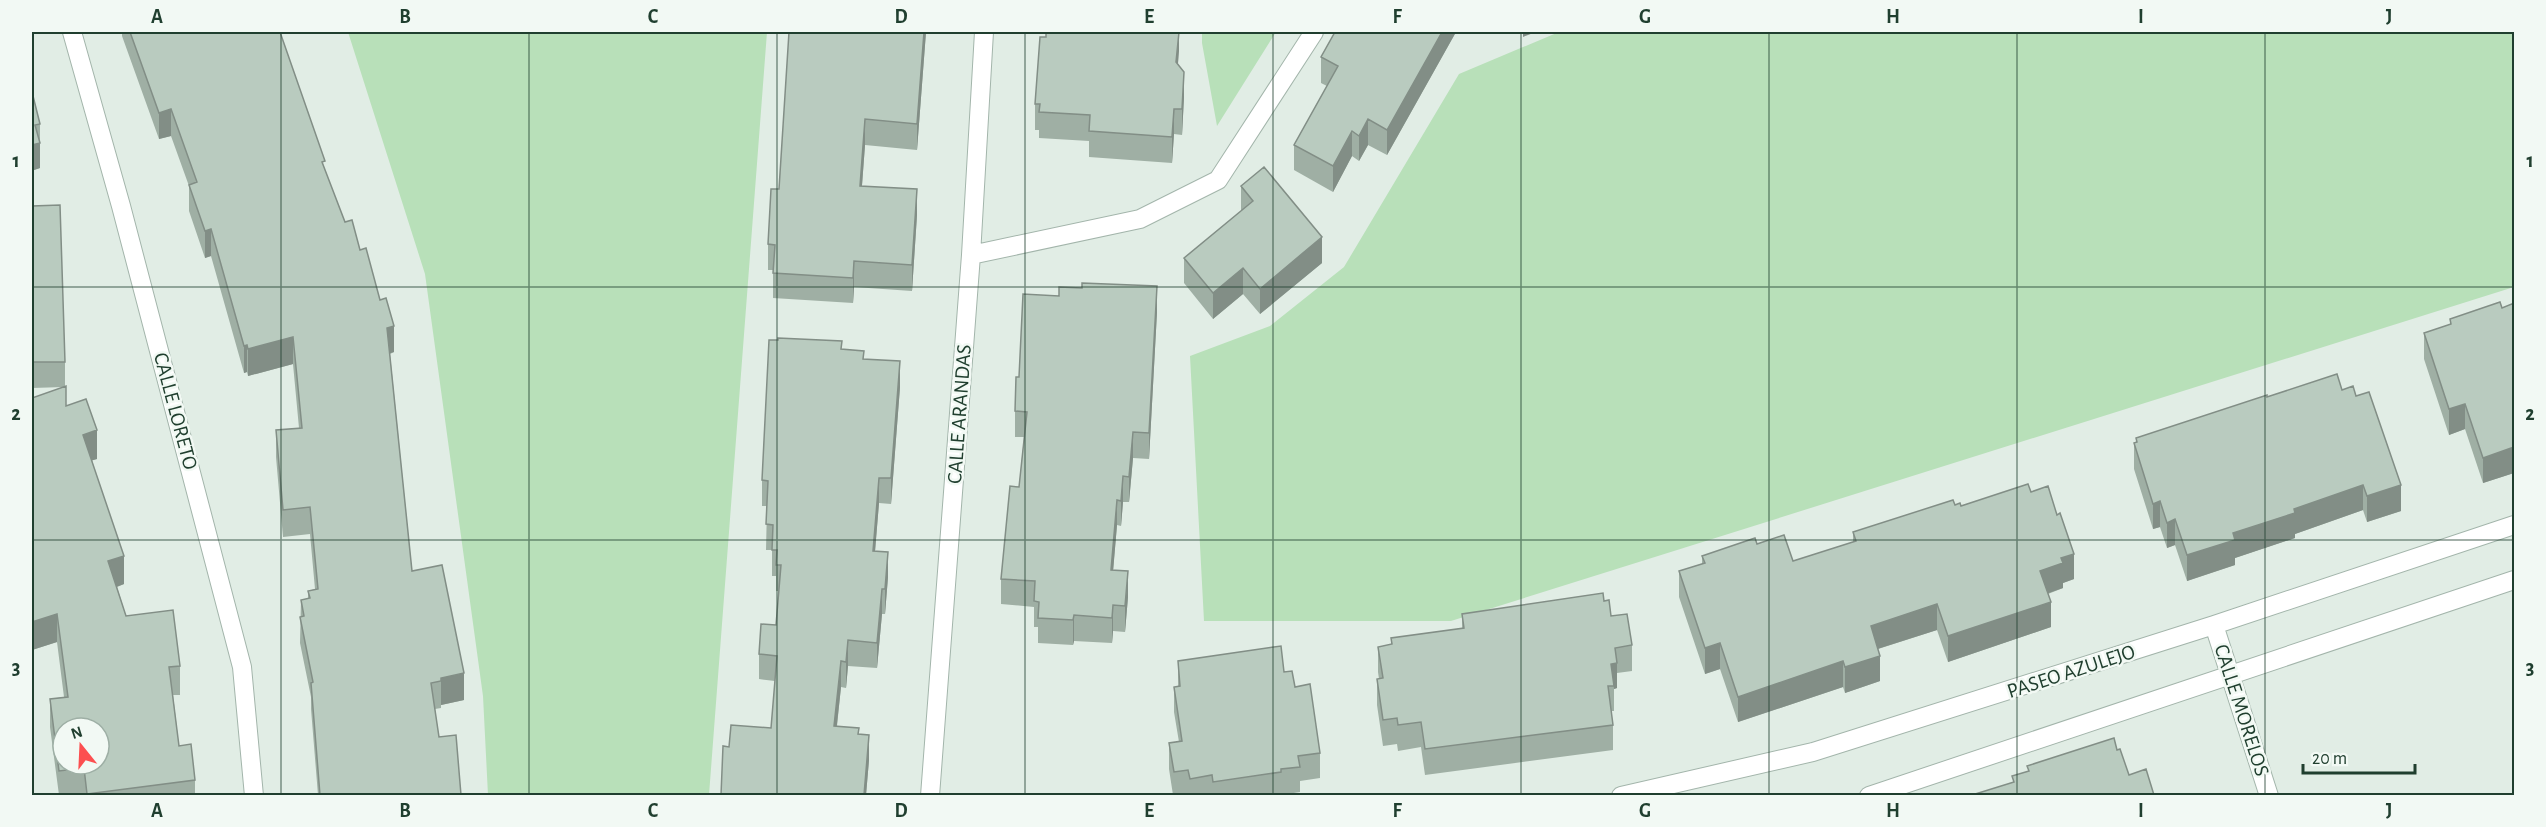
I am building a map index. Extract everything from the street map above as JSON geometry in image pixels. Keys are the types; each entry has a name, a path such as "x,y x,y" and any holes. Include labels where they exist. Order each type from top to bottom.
{"street":[{"name":"CALLE LORETO","path":"72,32 122,206 242,668 254,795"},
{"name":"CALLE ARANDAS","path":"930,795 971,255 984,32"},
{"path":"971,255 1140,219 1218,180 1314,32"},
{"name":"PASEO AZULEJO","path":"1621,795 1813,752 2214,625 2514,525"},
{"path":"1869,795 2514,580"},
{"name":"CALLE MORELOS","path":"2214,625 2269,795"}],"green space":[{"path":"348,32 767,32 709,795 488,795 483,696 425,274"},
{"path":"1202,32 1276,32 1217,126 1202,43"},
{"path":"1559,32 2514,32 2514,287 1451,621 1204,621 1190,356 1270,326 1344,267 1459,74"}],"building":[{"path":"130,32 280,32 325,161 322,162 345,222 352,220 360,250 366,248 380,300 386,298 394,326 387,328 412,571 442,565 464,673 441,678 441,681 431,683 439,737 456,735 461,795 320,795 311,683 313,682 300,617 304,616 301,600 310,598 308,591 318,589 310,507 283,510 276,430 302,428 293,337 248,349 247,345 244,346 211,229 205,231 189,185 197,182 171,109 159,113"},
{"path":"789,32 924,32 917,124 865,119 860,186 917,189 912,265 854,261 853,278 773,273 775,245 768,244 771,189 779,189"},
{"path":"1046,32 1179,32 1176,62 1184,72 1182,109 1174,109 1172,137 1089,131 1090,115 1039,112 1040,104 1035,104 1040,37 1046,37"},
{"path":"1335,32 1442,32 1387,130 1368,119 1359,136 1352,131 1333,166 1294,145 1338,66 1321,57"},
{"path":"32,92 40,124 35,125 40,143 32,145"},
{"path":"1264,167 1322,237 1260,289 1243,268 1213,293 1184,258 1253,201 1241,186"},
{"path":"60,205 65,362 32,362 32,206"},
{"path":"1082,283 1157,286 1149,433 1133,432 1129,477 1123,476 1121,501 1117,500 1111,570 1128,571 1125,606 1113,605 1112,618 1074,615 1073,620 1038,618 1039,602 1034,601 1035,581 1001,579 1010,486 1019,487 1027,412 1015,411 1023,294 1059,296 1059,287 1082,288"},
{"path":"2500,302 2502,308 2514,303 2514,447 2483,458 2465,404 2449,409 2424,333 2451,324 2450,319"},
{"path":"778,338 842,341 841,349 864,351 863,359 900,361 891,478 879,478 873,551 888,552 877,643 848,640 846,662 841,661 834,726 859,728 858,734 869,735 864,795 721,795 723,746 729,747 731,725 771,728 777,656 759,654 761,624 776,625 781,565 776,565 777,550 772,550 773,525 766,524 768,481 762,480 769,340 778,340"},
{"path":"2337,374 2342,390 2353,386 2356,396 2369,392 2401,485 2367,496 2363,485 2294,509 2295,513 2233,533 2235,540 2187,555 2175,519 2167,523 2160,501 2153,504 2134,443 2137,442 2136,438"},
{"path":"66,386 66,406 86,399 97,430 83,435 124,556 108,561 126,616 173,610 180,666 169,667 179,746 191,744 195,780 87,794 85,776 111,776 111,716 52,716 50,699 68,697 57,614 32,622 32,398"},
{"path":"2028,484 2031,492 2048,486 2057,515 2060,513 2074,554 2061,558 2063,563 2040,571 2051,602 1948,636 1937,604 1871,626 1880,656 1845,667 1843,661 1738,697 1720,643 1705,648 1679,571 1705,563 1702,556 1755,538 1757,544 1784,535 1793,561 1856,541 1853,532 1953,500 1955,505 1960,503 1961,506"},
{"path":"1603,593 1604,601 1609,600 1611,616 1627,614 1632,645 1615,648 1617,663 1611,664 1614,686 1608,686 1613,725 1425,749 1421,722 1398,725 1397,718 1383,720 1377,679 1383,678 1378,647 1392,644 1391,638 1464,628 1462,614"},
{"path":"1281,646 1284,672 1292,671 1295,687 1310,684 1320,753 1298,756 1300,767 1213,782 1212,775 1190,779 1188,770 1174,772 1169,743 1182,741 1174,687 1180,686 1178,661"},
{"path":"2114,738 2129,775 2146,769 2154,795 1972,795 2014,782 2012,776 2029,771 2027,766"}]}
